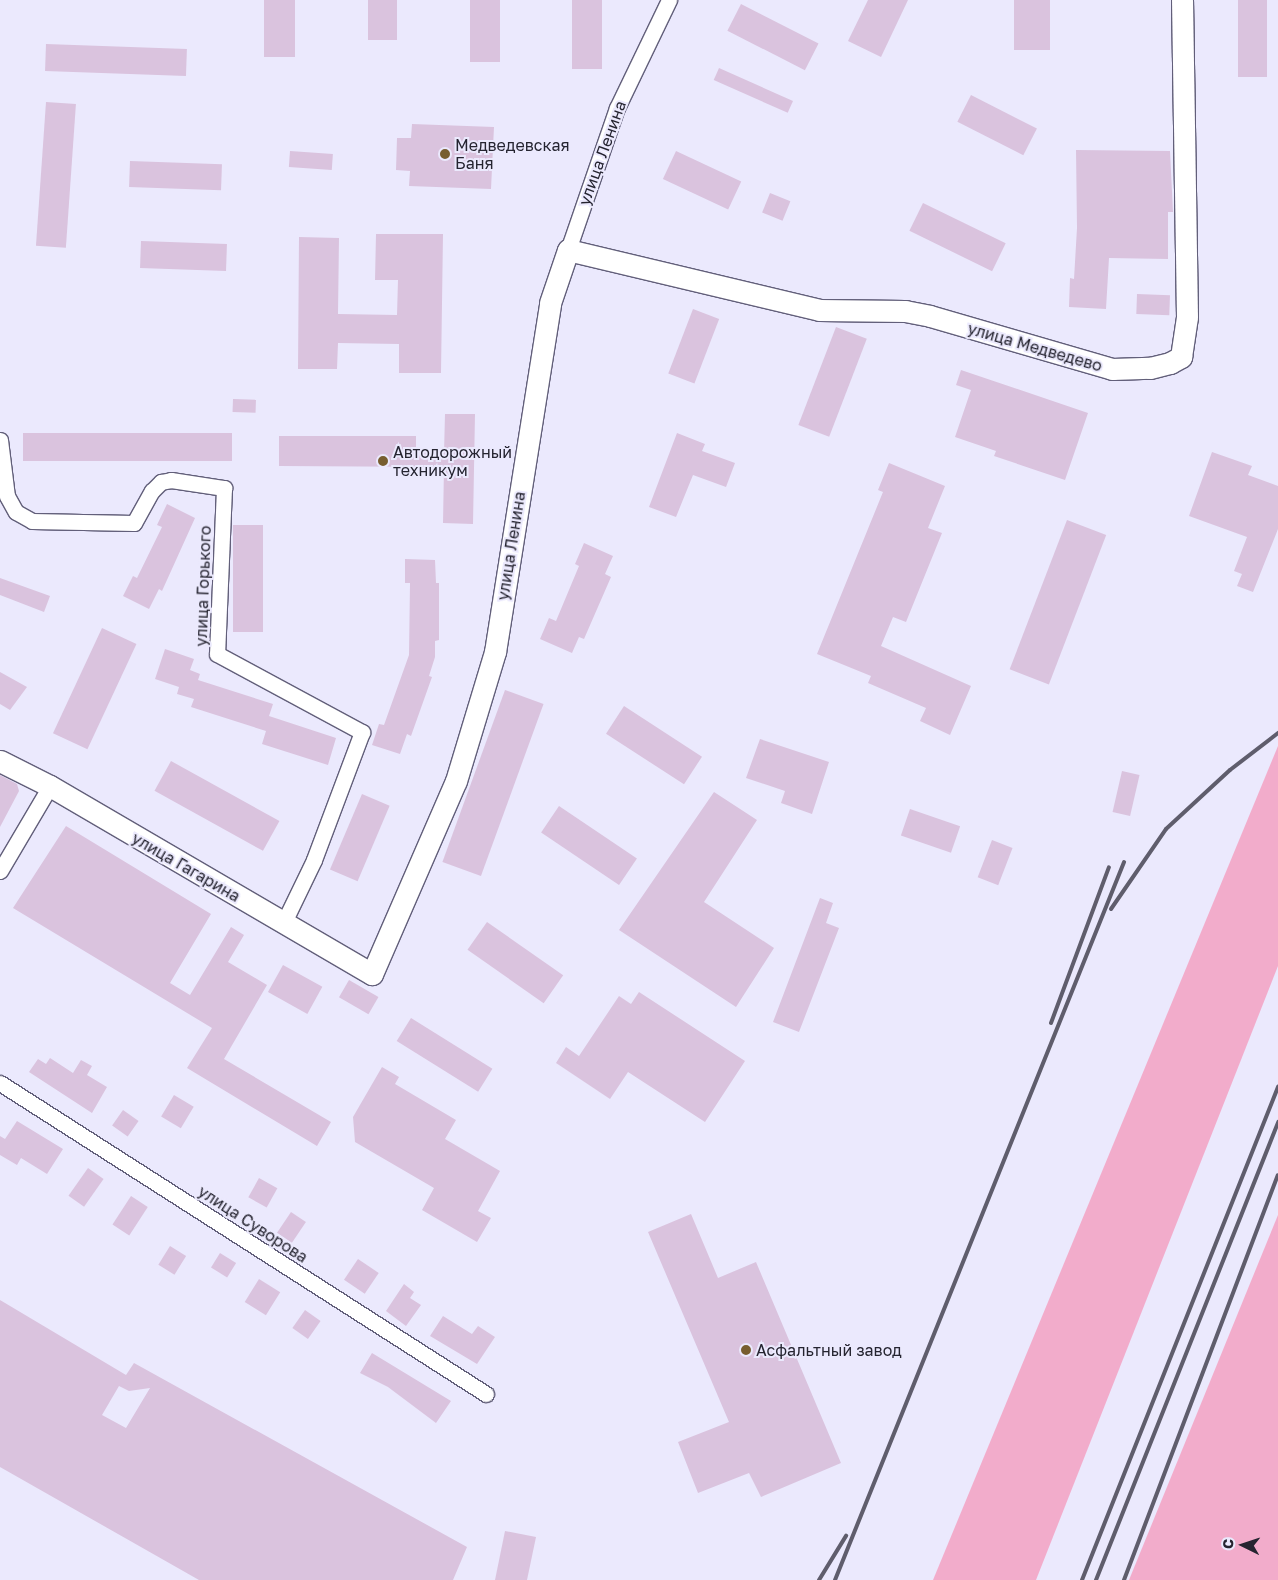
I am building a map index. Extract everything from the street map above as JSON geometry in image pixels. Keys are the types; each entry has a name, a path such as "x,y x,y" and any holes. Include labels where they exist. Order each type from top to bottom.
{"street":[{"name":"улица Ленина","path":"372,974 456,781 495,652 550,302 617,108 669,0"},
{"name":"улица Медведево","path":"568,250 819,310 905,311 930,316 1112,369 1150,368 1170,363 1181,357 1187,317 1182,0"},
{"name":"улица Горького","path":"0,440 7,496 16,512 32,521 134,523 152,491 161,482 171,480 224,488 217,654 362,732 314,860 284,922"},
{"name":"улица Гагарина","path":"0,761 50,786 372,974"},
{"path":"0,870 50,786"},
{"name":"улица Суворова","path":"0,1083 486,1394"}],"shaded area":[{"path":"1278,746 1278,966 1036,1580 933,1580"},
{"path":"1278,1215 1278,1580 1129,1580"}],"building":[{"path":"264,0 295,0 295,57 264,57"},
{"path":"368,0 397,0 397,40 368,40"},
{"path":"470,0 500,0 500,62 470,62"},
{"path":"572,0 602,0 602,69 572,69"},
{"path":"868,0 908,0 881,57 848,41"},
{"path":"1014,0 1050,0 1050,50 1014,50"},
{"path":"1238,0 1267,0 1267,77 1238,77"},
{"path":"741,4 819,43 805,70 727,31"},
{"path":"46,44 187,49 186,76 45,71"},
{"path":"719,68 793,101 788,113 714,80"},
{"path":"971,95 1037,129 1023,155 957,122"},
{"path":"46,102 76,104 66,248 36,246"},
{"name":"Медведевская Баня","path":"412,124 494,127 491,189 409,186 410,171 396,170 397,138 411,138"},
{"path":"1076,150 1170,151 1173,212 1168,212 1168,259 1109,258 1106,309 1069,307 1070,278 1074,279 1077,228"},
{"path":"290,151 333,154 332,170 289,167"},
{"path":"676,151 741,181 728,210 663,179"},
{"path":"130,161 222,164 221,190 129,187"},
{"path":"770,193 790,201 783,221 762,212"},
{"path":"923,203 1006,243 992,271 909,231"},
{"path":"376,234 443,234 441,373 399,373 399,344 338,343 337,369 298,369 299,237 339,238 338,314 397,315 398,280 375,280"},
{"path":"141,241 227,244 226,271 140,268"},
{"path":"1137,294 1170,295 1169,315 1136,314"},
{"path":"693,309 719,319 694,383 668,373"},
{"path":"836,327 867,339 829,437 798,425"},
{"path":"961,370 1088,413 1065,480 994,456 996,451 955,437 971,390 956,385"},
{"path":"233,399 256,400 256,413 233,412"},
{"path":"445,414 475,414 473,524 443,523 444,467 279,466 279,436 416,436 416,452 444,453"},
{"path":"23,433 232,433 232,461 23,461"},
{"path":"677,433 705,444 702,451 735,463 726,487 693,475 676,517 649,507"},
{"path":"1212,452 1252,466 1248,475 1278,486 1278,529 1253,592 1237,586 1242,574 1234,571 1247,537 1189,516"},
{"path":"889,463 945,486 928,528 942,533 906,622 893,617 881,646 971,686 950,735 920,721 926,708 868,683 871,676 817,654 883,492 878,490"},
{"path":"167,504 195,518 162,591 159,589 149,609 123,596 133,576 137,578 162,527 157,525"},
{"path":"1067,520 1106,535 1049,684 1010,669"},
{"path":"233,525 263,525 263,632 233,632"},
{"path":"584,543 613,556 605,574 611,577 584,639 579,637 572,653 540,639 549,618 556,621 579,566 575,564"},
{"path":"405,559 435,560 436,583 439,583 439,640 435,641 435,657 429,676 432,677 411,736 407,734 400,754 372,745 379,724 384,725 409,655 410,583 405,583"},
{"path":"0,578 50,596 44,612 0,595"},
{"path":"102,628 136,644 87,749 53,733"},
{"path":"165,649 194,659 190,670 200,674 198,680 273,704 269,716 336,738 328,765 262,744 266,731 191,707 194,699 177,694 179,687 155,679"},
{"path":"0,672 27,687 10,710 0,704"},
{"path":"505,690 544,704 481,876 442,862"},
{"path":"624,706 702,757 684,784 606,734"},
{"path":"760,739 829,762 812,814 781,803 785,791 746,778"},
{"path":"171,761 279,821 263,851 155,791"},
{"path":"1122,771 1140,775 1130,816 1113,812"},
{"path":"0,775 17,784 19,791 0,827"},
{"path":"714,792 757,820 704,902 774,948 736,1007 619,930"},
{"path":"362,794 390,806 358,881 330,869"},
{"path":"559,806 637,859 619,885 541,833"},
{"path":"910,809 960,826 951,853 901,835"},
{"path":"66,826 211,914 170,983 190,995 231,927 244,935 228,962 267,985 224,1059 331,1122 317,1146 187,1068 212,1028 13,908"},
{"path":"992,840 1013,848 998,885 978,877"},
{"path":"820,898 833,903 826,923 839,928 799,1032 773,1022"},
{"path":"487,922 563,975 544,1003 467,950"},
{"path":"283,965 322,987 307,1014 268,992"},
{"path":"349,980 378,997 368,1014 339,997"},
{"path":"639,992 745,1061 705,1122 628,1072 610,1099 556,1063 566,1047 579,1056 619,996 631,1004"},
{"path":"411,1018 492,1069 478,1092 397,1041"},
{"path":"50,1058 73,1073 81,1060 92,1066 87,1075 107,1087 92,1113 29,1072 38,1059 46,1064"},
{"path":"382,1067 399,1077 395,1084 456,1120 445,1139 500,1171 478,1211 491,1218 477,1242 422,1210 434,1188 355,1142 353,1117"},
{"path":"174,1095 194,1107 181,1128 161,1116"},
{"path":"123,1110 139,1121 128,1136 112,1126"},
{"path":"17,1121 63,1149 47,1174 21,1158 17,1165 0,1155 0,1136 5,1139"},
{"path":"88,1168 104,1179 84,1207 68,1196"},
{"path":"259,1178 277,1188 267,1207 248,1197"},
{"path":"131,1196 148,1207 129,1235 112,1225"},
{"path":"291,1212 306,1222 292,1243 277,1233"},
{"name":"Асфальтный завод","path":"691,1214 718,1278 756,1262 841,1463 761,1497 749,1473 698,1493 678,1442 729,1422 648,1232"},
{"path":"170,1246 186,1256 174,1275 158,1265"},
{"path":"220,1253 236,1263 227,1277 211,1267"},
{"path":"358,1259 379,1273 365,1294 344,1280"},
{"path":"259,1279 280,1292 266,1315 245,1302"},
{"path":"404,1284 414,1292 410,1298 421,1305 406,1326 386,1311"},
{"path":"0,1300 126,1375 134,1363 467,1547 453,1580 199,1580 0,1467","holes":["119,1386 129,1391 150,1388 126,1428 102,1415"]},
{"path":"305,1310 321,1321 308,1339 292,1328"},
{"path":"443,1316 472,1334 478,1326 495,1337 477,1364 430,1336"},
{"path":"372,1353 451,1401 436,1423 388,1387 360,1373"},
{"path":"505,1531 536,1537 527,1580 495,1580"}],"railway":[{"path":"1111,909 1166,829 1230,770 1278,733"},
{"path":"835,1580 1124,862"},
{"path":"1051,1023 1109,867"},
{"path":"1082,1580 1278,1087"},
{"path":"1096,1580 1278,1122"},
{"path":"1124,1580 1278,1175"},
{"path":"819,1580 846,1536"}],"place":[{"name":"Медведевская Баня","path":"445,154"},
{"name":"Автодорожный техникум","path":"383,461"},
{"name":"Асфальтный завод","path":"746,1350"}]}
